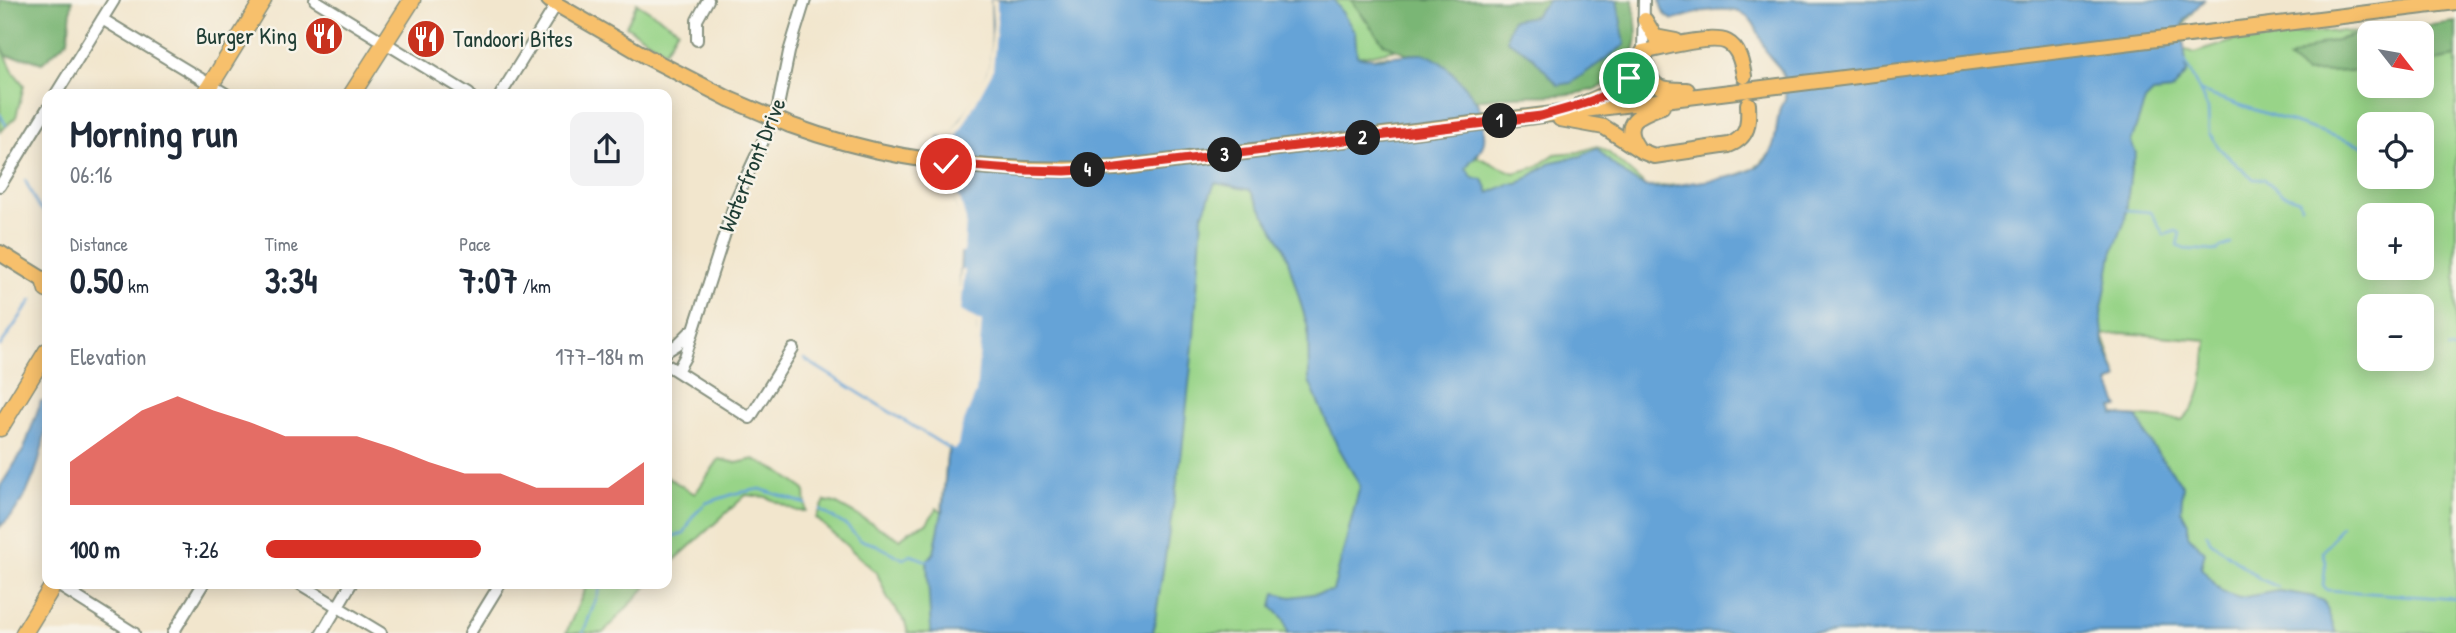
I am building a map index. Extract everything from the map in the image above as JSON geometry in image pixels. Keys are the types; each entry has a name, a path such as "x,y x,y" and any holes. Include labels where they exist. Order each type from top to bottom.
{"highway":[{"path":"209,89 263,0"},
{"path":"355,89 412,0"},
{"path":"0,428 42,359"},
{"path":"24,633 52,589"}],"main road":[{"path":"557,2 616,30 676,70 729,99 818,135 946,164 1065,171 1116,168 2456,2"},
{"path":"1644,20 1660,40 1691,43"},
{"path":"1643,52 1720,40 1737,51 1744,76"},
{"path":"1541,116 1607,95 1629,78 1643,52"},
{"path":"1643,52 1650,79 1657,86 1673,90 1739,91"},
{"path":"1637,147 1629,132 1635,120 1650,110 1688,98"},
{"path":"1541,116 1595,124 1611,130 1647,154 1659,156 1734,143 1744,135 1749,125 1748,104"},
{"path":"0,253 42,281"}],"street":[{"path":"59,89 114,0"},
{"path":"315,0 461,89"},
{"path":"697,40 698,20 708,0"},
{"name":"Waterfront Drive","path":"672,368 685,357 740,189 777,111 789,52 804,0"},
{"path":"1643,52 1644,0"},
{"path":"504,89 557,2"},
{"path":"102,19 207,89"},
{"path":"0,186 42,116"},
{"name":"Waterfront Drive","path":"672,348 693,328"},
{"path":"672,368 750,418 793,349"},
{"path":"63,589 134,633"},
{"path":"173,633 200,589"},
{"path":"308,589 381,633"},
{"path":"322,633 348,589"},
{"path":"470,633 497,589"}],"green space":[{"path":"0,0 72,0 68,40 42,63 7,56 0,43"},
{"path":"1191,0 1351,0 1384,44 1396,49 1359,57 1390,56 1451,81 1472,94 1483,121 1483,140 1477,157 1514,173 1536,167 1555,154 1579,152 1597,146 1608,152 1647,187 1723,179 1738,175 1761,163 1771,152 1780,109 1785,100 1782,71 1766,50 1754,24 1744,14 1720,9 1673,20 1664,12 1660,0 1828,0 1796,633 1128,633 1193,186 1396,70"},
{"path":"1351,0 1633,0 1637,38 1629,62 1618,76 1604,86 1568,94 1474,100 1446,68 1425,54 1408,54 1384,44"},
{"path":"2204,0 2189,16 2184,26 2183,49 2195,53 2243,38 2342,31 2357,34 2324,43 2306,73 2357,71 2357,98 2434,98 2434,61 2456,57 2456,633 2122,633 2077,349 2131,64","holes":["2123,333 2207,340 2199,393 2196,403 2183,420 2114,415 2113,408 2116,407 2108,384 2118,378 2103,335"]},
{"path":"637,3 678,29 665,51 626,26"},
{"path":"2456,22 2456,57 2434,61 2434,25"},
{"path":"2357,35 2357,71 2305,73 2288,59 2324,43"},
{"path":"0,43 14,73 24,85 16,117 0,132"},
{"path":"946,164 985,168 988,337 965,519 962,525 957,627 961,633 908,633 905,622 888,599 877,573 816,518 825,501 835,503 900,539 911,530 927,523 937,508 942,511 947,456 950,447 954,450 958,445 961,429 976,393 982,323 961,311 965,270 961,270 961,252 964,252 965,220 961,201"},
{"path":"719,459 737,463 754,459 780,472 805,490 806,511 797,511 766,497 746,495 672,562 672,480 695,494"},
{"path":"585,589 644,589 603,633 566,633"}],"water":[{"path":"991,0 1334,0 1355,32 1357,56 1430,56 1447,67 1463,84 1480,109 1484,135 1483,146 1466,168 1473,178 1483,179 1489,193 1509,184 1518,184 1552,162 1581,156 1597,148 1628,176 1653,188 1728,178 1754,168 1767,158 1773,145 1780,108 1785,99 1785,86 1782,71 1765,50 1754,24 1744,14 1720,9 1673,20 1664,12 1660,0 2204,0 2185,19 2182,27 2187,73 2172,91 2153,93 2145,101 2131,142 2136,153 2131,170 2125,221 2112,254 2101,314 2104,344 2118,378 2109,383 2119,407 2113,408 2114,415 2137,417 2153,447 2183,486 2181,510 2188,523 2188,535 2205,552 2201,568 2222,592 2239,598 2279,591 2311,596 2324,601 2336,633 1288,633 1284,619 1272,607 1275,593 1291,597 1333,591 1360,486 1334,439 1309,381 1308,328 1284,247 1250,190 1215,183 1202,216 1194,337 1182,451 1153,633 931,633 927,561 934,552 943,508 947,456 974,392 978,321 959,312 962,223 950,186 941,170 939,138 950,136 988,70 992,46"},
{"path":"1549,0 1617,0 1625,45 1571,83 1558,85 1531,55 1507,40 1512,20 1534,16"},
{"path":"42,401 42,450 39,461 21,503 0,527 0,487 24,449"}],"pier":[{"path":"991,0 997,0 993,71 957,137 944,139 941,137 951,132 961,119 986,73 993,24"},
{"path":"947,175 961,202 966,220 964,252 959,252 960,223 943,176"},
{"path":"961,270 965,270 961,311 982,322 976,393 954,450 948,445 971,391 977,325 956,313"}],"waterway":[{"path":"2185,61 2208,109 2209,133 2220,149 2248,175 2254,179 2264,179 2281,193 2299,200 2301,206"},
{"path":"2201,92 2357,144"},
{"path":"0,114 6,125"},
{"path":"25,180 42,210"},
{"path":"2126,210 2151,212 2164,235 2176,231 2180,233 2177,245 2184,249 2217,251 2231,244"},
{"path":"0,346 32,300"},
{"path":"2448,349 2456,350"},
{"path":"804,359 950,449"},
{"path":"672,536 684,534 693,516 706,503 737,493 760,489 806,504"},
{"path":"820,510 847,526 860,540 877,545 903,559 911,555 927,561"},
{"path":"2341,526 2323,552 2326,561 2323,586 2327,590 2456,599"},
{"path":"2207,533 2210,541 2260,579 2278,587"},
{"path":"583,633 600,589"}],"place":[{"name":"Burger King","path":"324,36"},
{"name":"Tandoori Bites","path":"426,39"}],"route":[{"path":"946,164 1065,171 1192,160 1541,116 1607,95 1629,78"}]}
